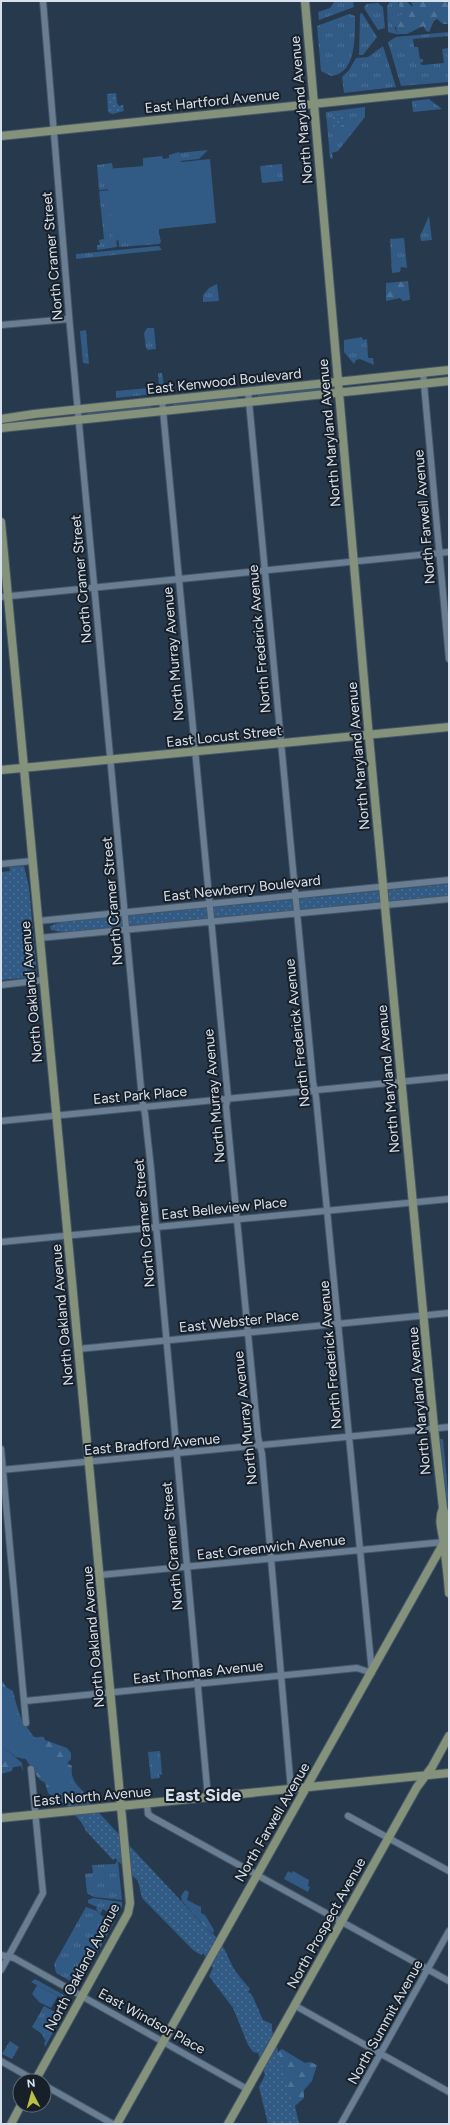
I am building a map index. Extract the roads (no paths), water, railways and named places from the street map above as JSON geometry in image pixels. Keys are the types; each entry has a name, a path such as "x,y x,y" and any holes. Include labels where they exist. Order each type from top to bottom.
{"main road":[{"name":"North Maryland Avenue","path":"305,1 338,394 401,1081 434,1428 443,1508 446,1520 444,1542 449,1593"},
{"name":"East Hartford Avenue","path":"1,136 449,90"},
{"name":"East Kenwood Boulevard","path":"1,419 77,409 449,370"},
{"name":"East Kenwood Boulevard","path":"1,428 338,394 449,381"},
{"name":"North Oakland Avenue","path":"1,522 4,596 24,768 128,1871 129,1910 39,2073"},
{"name":"East Locust Street","path":"1,770 449,727"},
{"name":"North Farwell Avenue","path":"117,2124 304,1788 313,1778 449,1533"},
{"name":"North Prospect Avenue","path":"228,2124 389,1838 449,1736"},
{"name":"East North Avenue","path":"1,1818 449,1773"},
{"path":"11,2124 17,2113"}],"street":[{"name":"North Cramer Street","path":"43,1 78,421 143,1107 146,1114 177,1446 175,1454 208,1798"},
{"path":"1,326 69,319"},
{"name":"North Farwell Avenue","path":"423,373 449,659"},
{"name":"North Frederick Avenue","path":"248,391 295,895 314,1090 328,1210 372,1673"},
{"name":"North Murray Avenue","path":"162,400 194,752 228,1098 226,1106 258,1437 261,1445 291,1790"},
{"path":"4,596 449,552"},
{"path":"1,864 32,861"},
{"name":"East Newberry Boulevard","path":"38,921 449,880"},
{"path":"40,938 449,899"},
{"path":"1,985 43,980"},
{"name":"East Park Place","path":"1,1121 449,1077"},
{"name":"East Belleview Place","path":"1,1242 449,1199"},
{"name":"East Webster Place","path":"78,1349 449,1313"},
{"name":"East Bradford Avenue","path":"2,1470 449,1427"},
{"path":"1,1449 26,1723"},
{"name":"East Greenwich Avenue","path":"100,1575 444,1542"},
{"name":"East Thomas Avenue","path":"25,1701 357,1668 372,1673"},
{"path":"1,1970 43,1893 31,1769"},
{"path":"148,1804 148,1814 152,1817 449,1981"},
{"path":"348,1816 449,1871"},
{"name":"North Summit Avenue","path":"341,2124 449,1931"},
{"name":"East Windsor Place","path":"1,1955 9,1956 247,2089"},
{"path":"294,2005 449,2092"},
{"path":"1,2062 21,2073"},
{"path":"52,2090 113,2124"}],"district":[{"name":"East Side","path":"203,1795"}]}
